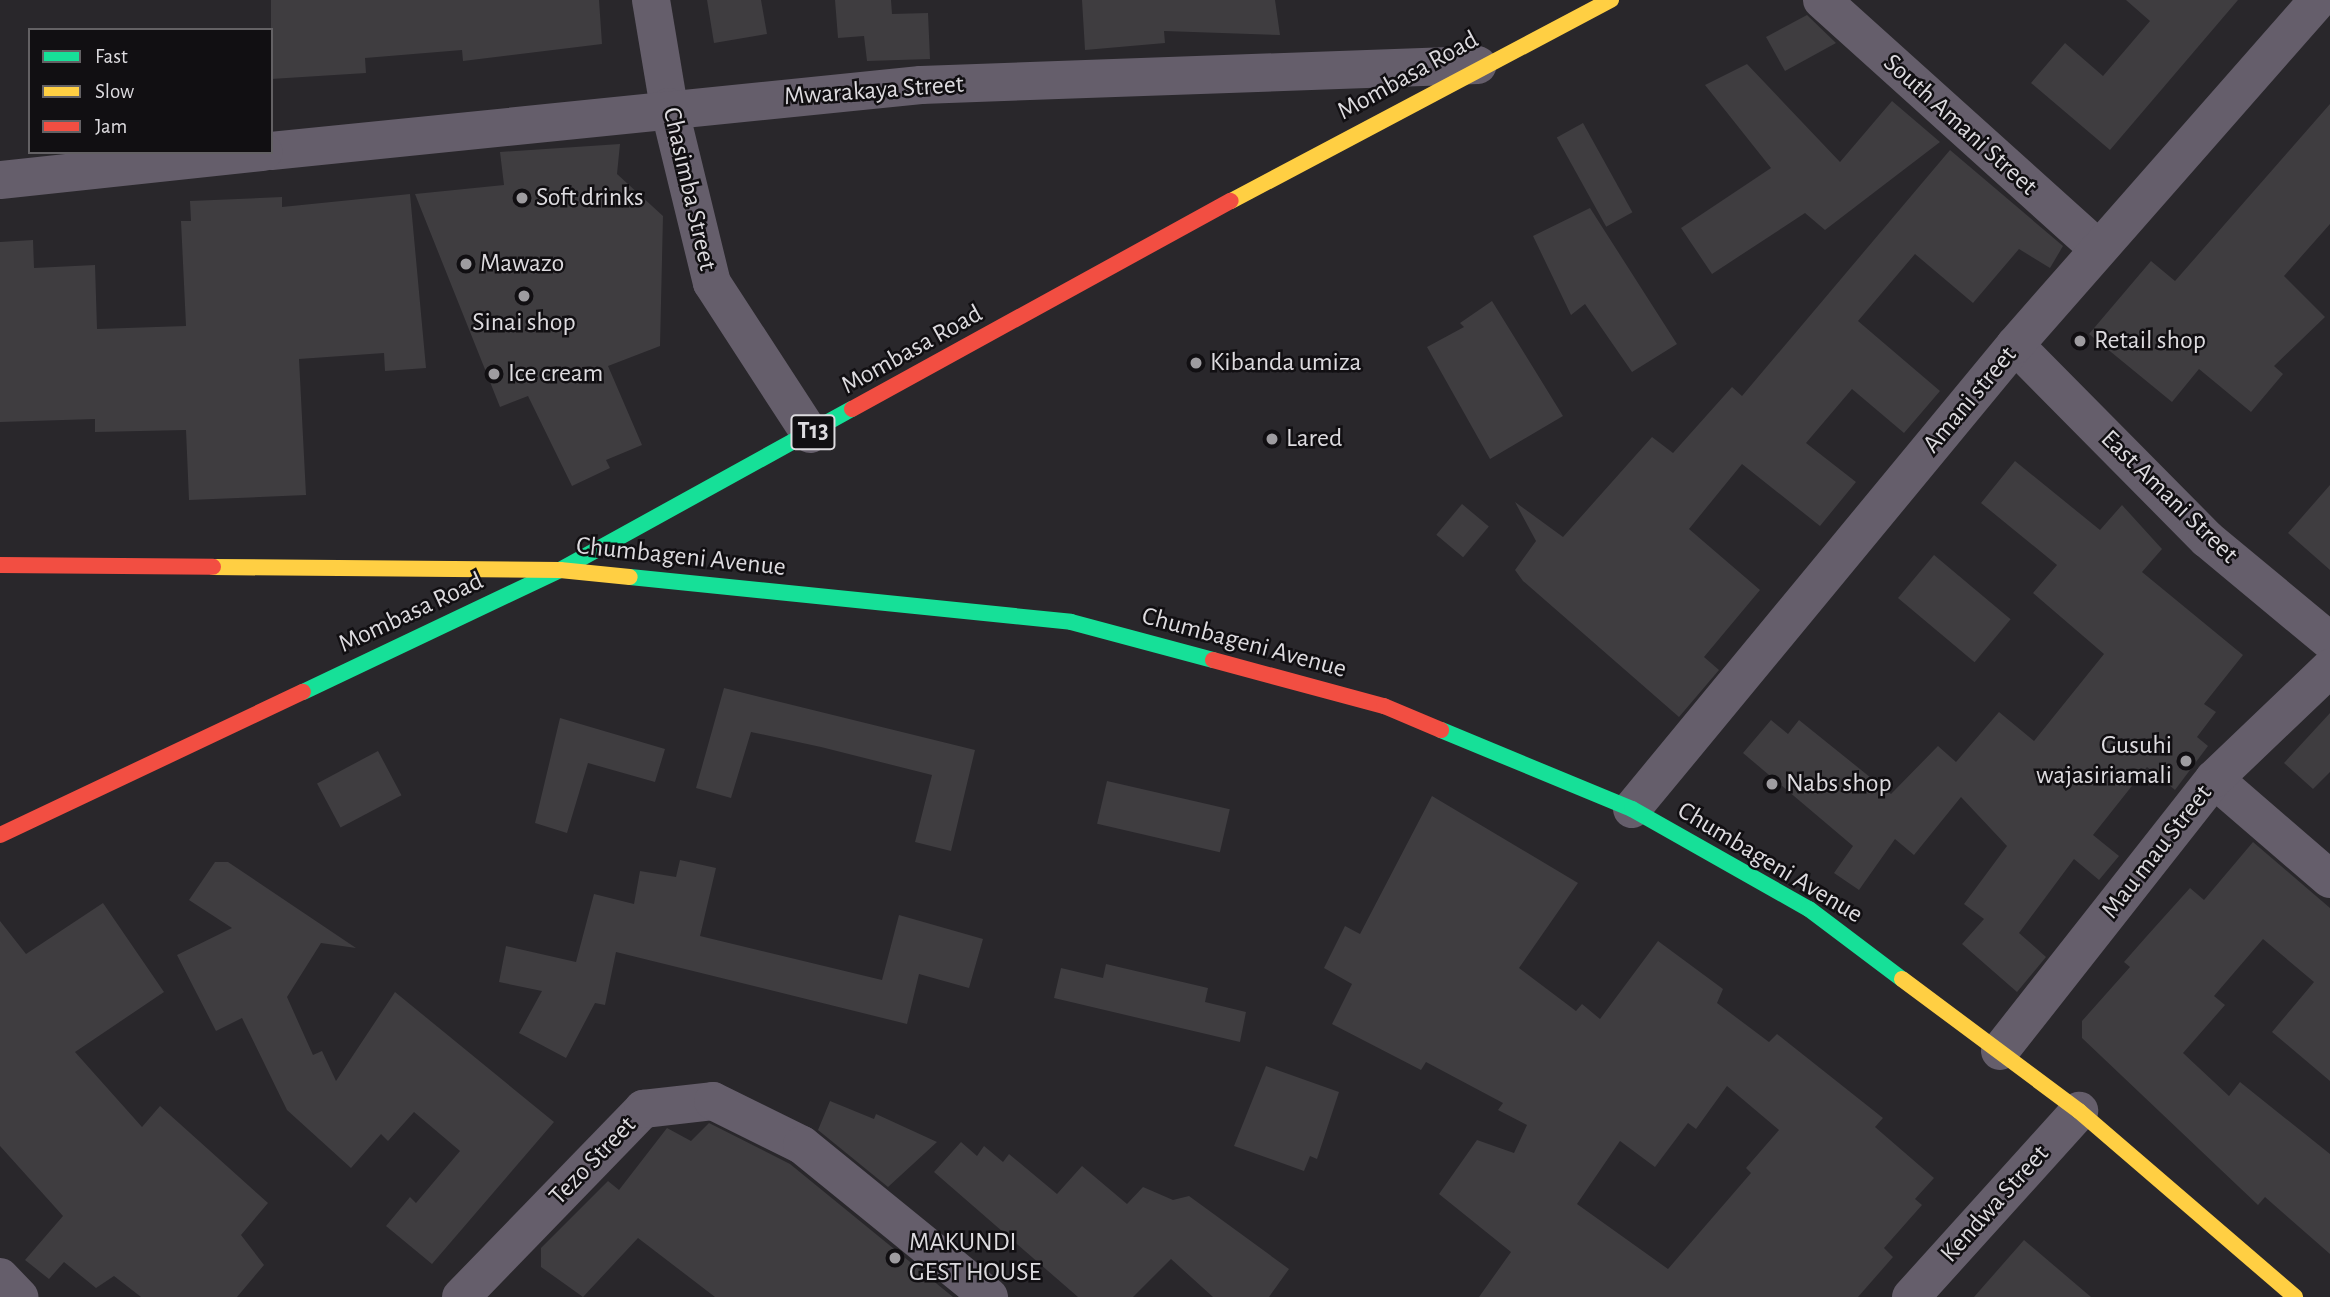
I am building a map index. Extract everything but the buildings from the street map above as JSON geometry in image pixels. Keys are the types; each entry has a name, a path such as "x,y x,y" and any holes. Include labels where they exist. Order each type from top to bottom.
{"main road":[{"name":"Mombasa Road","path":"0,835 560,570 1478,65 1611,0"},
{"name":"Chumbageni Avenue","path":"0,565 560,570 1071,622 1384,706 1632,809 1809,909 2079,1111 2295,1297"}],"street":[{"name":"Chasimba Street","path":"651,0 669,107 712,283 810,434"},
{"name":"South Amani Street","path":"1822,0 2099,249"},
{"name":"Amani street","path":"1632,809 2015,345 2318,0"},
{"name":"Mwarakaya Street","path":"273,151 669,107 921,85 1478,65"},
{"path":"0,180 245,154"},
{"name":"East Amani Street","path":"2015,345 2207,539 2330,641"},
{"name":"Mau mau Street","path":"2000,1051 2214,779 2330,668"},
{"path":"2214,779 2330,879"},
{"name":"Tezo Street","path":"467,1295 643,1109 713,1101 802,1145 989,1297"},
{"name":"Kendwa Street","path":"1911,1297 2079,1111"},
{"path":"0,1278 19,1297"}],"traffic: fast":[{"path":"303,692 560,570 852,409"},
{"path":"630,577 1071,622 1213,660"},
{"path":"1441,730 1632,809 1809,909 1902,979"}],"traffic: slow":[{"path":"1231,201 1611,0"},
{"path":"213,567 560,570 630,577"},
{"path":"1902,979 2079,1111 2295,1297"}],"traffic: jam":[{"path":"852,409 1231,201"},
{"path":"0,565 213,567"},
{"path":"1213,660 1384,706 1441,730"},
{"path":"0,835 303,692"}],"place":[{"name":"Soft drinks","path":"522,198"},
{"name":"Mawazo","path":"466,264"},
{"name":"Sinai shop","path":"524,296"},
{"name":"Retail shop","path":"2080,341"},
{"name":"Kibanda umiza","path":"1196,363"},
{"name":"Ice cream","path":"494,374"},
{"name":"Lared","path":"1272,439"},
{"name":"Gusuhi wajasiriamali","path":"2186,761"},
{"name":"Nabs shop","path":"1772,784"},
{"name":"MAKUNDI GEST HOUSE","path":"895,1258"}]}
